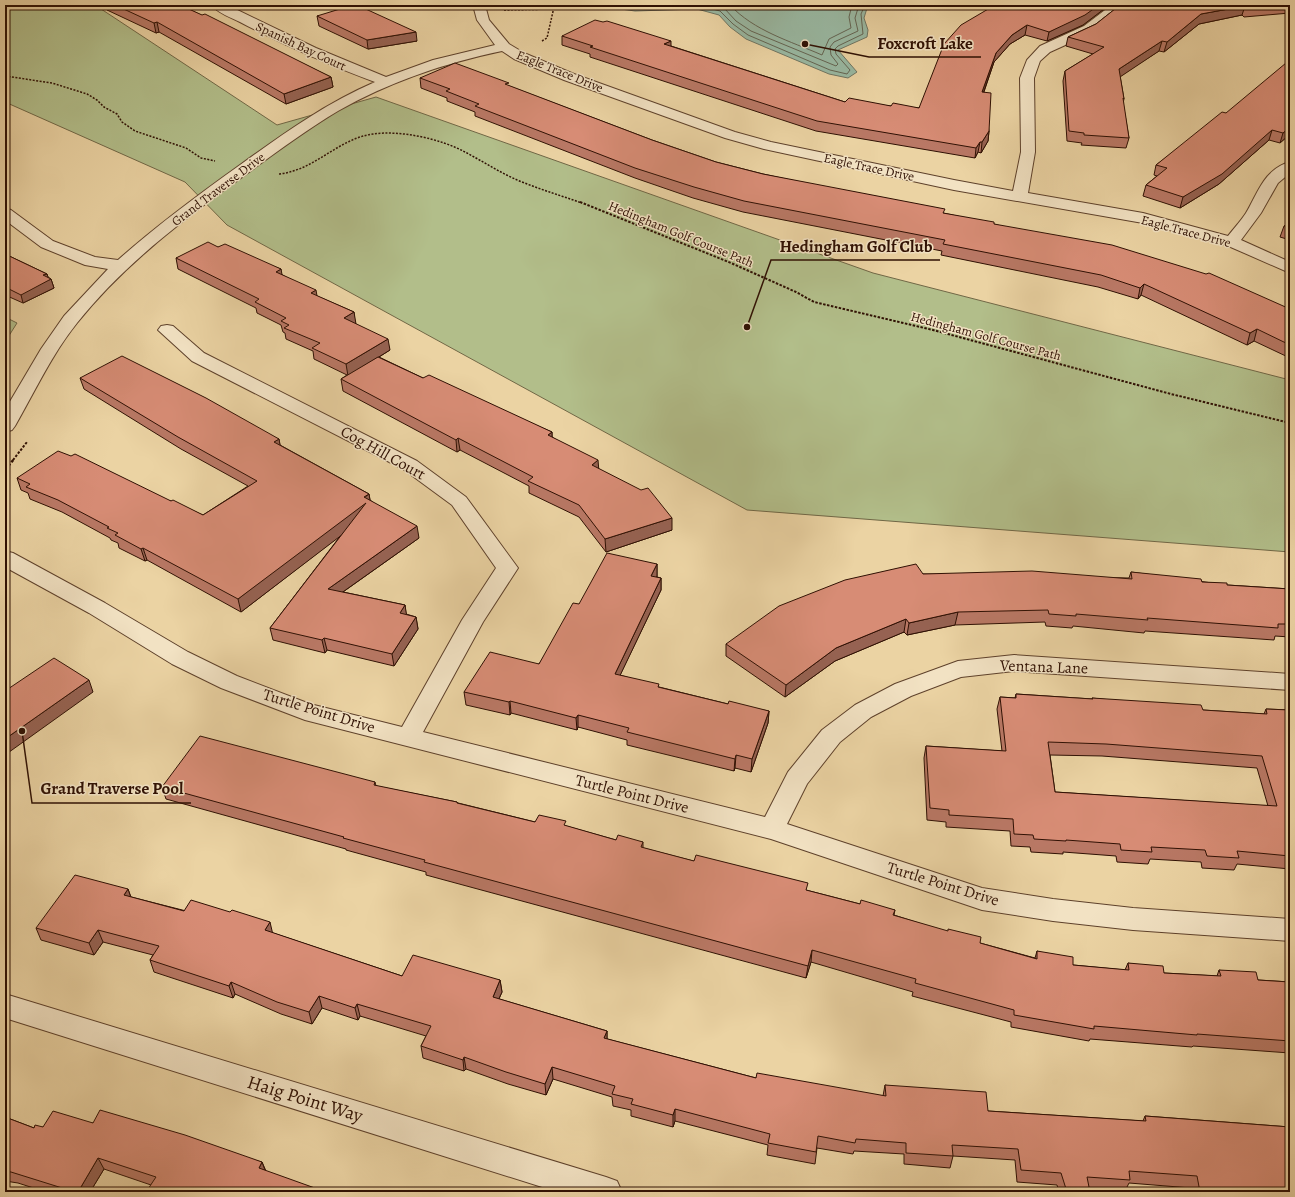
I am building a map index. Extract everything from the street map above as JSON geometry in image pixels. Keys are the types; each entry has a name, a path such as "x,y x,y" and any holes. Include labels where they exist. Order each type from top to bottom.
{"street":[{"name":"Spanish Bay Court","path":"218,5 236,16 286,40 386,82"},
{"name":"Eagle Trace Drive","path":"479,5 483,20 504,47 519,56 569,77 730,135 769,146 954,185 1143,218 1196,231 1232,242 1290,268"},
{"path":"1020,196 1028,152 1027,78 1034,60 1045,49 1089,29 1113,10 1126,5"},
{"name":"Grand Traverse Drive","path":"5,426 53,342 81,306 121,266 191,207 271,150 334,108 386,82 427,66 504,47"},
{"path":"1232,242 1256,210 1265,188 1271,179 1283,169 1290,166"},
{"path":"5,213 47,244 91,261 121,266"},
{"name":"Cog Hill Court","path":"167,330 198,357 410,465 459,501 484,538 507,568 473,620 408,738"},
{"name":"Turtle Point Drive","path":"5,558 97,608 180,658 229,682 305,711 772,829 982,899 1053,910 1133,919 1290,930"},
{"name":"Ventana Lane","path":"772,829 797,779 831,736 862,711 903,690 958,669 1014,663 1290,682"},
{"name":"Haig Point Way","path":"5,1006 606,1192"}],"path":[{"path":"537,43 547,38 554,8"},
{"path":"499,10 559,9"},
{"path":"5,76 52,84 86,94 98,100 104,107 117,114 122,122 135,131 186,148 201,158 220,162"},
{"name":"Hedingham Golf Course Path","path":"278,174 289,173 305,168 353,139 374,134 401,134 427,138 464,151 522,182 596,208 731,263 796,292 814,302 1231,410 1290,423"}],"green space":[{"path":"5,5 95,5 277,125 376,97 873,273 1290,380 1290,552 747,510 227,225 185,182 5,102"},
{"path":"5,317 17,323 5,342"}],"water":[{"path":"564,5 875,5 867,8 864,18 868,30 867,37 838,50 857,72 848,78 829,74 746,39 730,27 719,15 697,9 635,11 614,8 580,8"}],"building":[{"path":"115,5 180,5 202,15 205,14 331,77 284,94 157,22 154,23"},
{"path":"357,5 416,32 367,40 317,16"},
{"path":"995,5 1099,5 1085,15 1049,32 1027,25 1012,35 996,53 982,92 991,93 989,131 976,148 817,121 590,47 593,46 562,36 595,20 603,22 607,21 671,41 664,44 845,102 849,98 891,106 893,103 919,108 944,44 961,25"},
{"path":"1120,5 1277,5 1245,6 1201,14 1167,42 1162,41 1119,69 1129,138 1084,135 1084,133 1069,131 1065,71 1104,47 1068,37 1096,24"},
{"path":"1290,61 1290,127 1283,133 1272,130 1222,174 1183,197 1146,185 1167,168 1156,165 1222,112 1226,113"},
{"path":"455,63 509,83 505,84 652,140 716,162 763,174 945,209 943,213 994,222 994,224 1112,245 1206,274 1209,273 1290,309 1290,345 1257,329 1250,333 1144,284 1140,288 1101,275 943,244 945,240 744,201 635,168 475,106 479,104 446,91 450,89 420,78"},
{"path":"1290,221 1290,228 1284,226"},
{"path":"208,242 218,247 225,244 281,269 276,272 316,290 311,293 354,312 344,318 388,339 346,364 312,348 320,343 284,328 289,325 281,321 286,318 255,302 259,299 176,258"},
{"path":"5,254 47,274 43,275 51,279 21,295 5,287"},
{"path":"122,356 206,398 279,439 274,442 369,494 364,497 417,526 328,589 405,605 400,613 416,617 392,654 324,638 322,640 270,628 366,503 238,599 143,548 141,549 115,535 118,533 107,528 109,527 58,500 26,487 30,484 17,478 58,451 71,456 75,454 203,515 257,481 178,437 80,378"},
{"path":"378,357 423,378 429,375 552,432 548,435 598,460 592,465 641,490 648,488 672,518 605,539 579,505 528,481 533,477 458,438 456,440 341,379"},
{"path":"607,553 657,564 651,576 661,578 615,674 659,684 658,687 728,704 729,701 769,711 752,759 736,755 735,759 627,732 629,728 578,715 576,718 510,701 464,692 490,652 539,664 573,603 579,604"},
{"path":"916,564 923,574 1032,571 1132,579 1131,572 1201,579 1202,582 1227,583 1227,585 1290,589 1290,624 1278,624 1278,628 1147,618 1148,620 1076,614 1076,616 1049,614 1048,610 958,612 909,623 906,619 836,648 786,685 726,644 779,606 845,580"},
{"path":"54,658 89,680 5,739 5,691"},
{"path":"1016,694 1093,699 1092,698 1201,705 1203,710 1267,714 1266,709 1290,710 1290,856 1237,851 1239,858 1207,856 1205,850 1151,847 1152,852 1121,850 1120,844 1034,839 1033,835 1014,834 1013,819 949,815 949,810 930,808 926,746 1006,751 1000,697 1016,698","holes":["1048,742 1106,744 1262,756 1277,806 1055,792"]},
{"path":"200,736 375,782 374,785 457,802 535,822 539,815 566,821 564,825 616,840 618,835 643,842 641,847 694,861 696,855 808,883 806,890 860,904 861,900 895,910 893,915 948,931 948,929 981,937 980,943 1037,959 1037,951 1073,957 1073,965 1129,970 1128,963 1163,966 1164,973 1221,976 1219,970 1256,972 1258,980 1290,982 1290,1041 1094,1026 1094,1029 1014,1015 1014,1010 915,983 916,979 812,950 808,966 424,862 425,860 162,787"},
{"path":"75,875 128,889 124,895 184,911 191,900 230,912 232,910 270,922 265,930 402,976 413,955 500,980 493,997 607,1031 604,1038 756,1078 757,1073 886,1096 885,1085 986,1092 988,1111 1146,1121 1145,1116 1290,1127 1290,1190 1276,1189 1277,1192 1200,1192 1197,1176 1129,1171 1130,1180 1087,1177 1090,1192 1067,1192 1061,1173 1021,1170 1018,1149 952,1145 953,1156 906,1153 906,1143 856,1139 855,1143 818,1136 816,1152 768,1143 770,1134 675,1109 673,1115 631,1104 633,1099 612,1094 615,1086 552,1067 545,1084 464,1057 463,1060 421,1046 431,1026 357,1004 355,1008 319,996 309,1012 277,1002 231,982 229,986 150,960 159,946 98,930 89,943 36,928"},
{"path":"100,1110 185,1135 262,1162 259,1168 326,1192 146,1192 156,1177 98,1158 78,1192 5,1171 5,1117 34,1128 35,1125 43,1127 53,1111 93,1123"}],"place":[{"name":"Foxcroft Lake","path":"805,44"},
{"name":"Hedingham Golf Club","path":"747,327"},
{"name":"Grand Traverse Pool","path":"22,731"}]}
